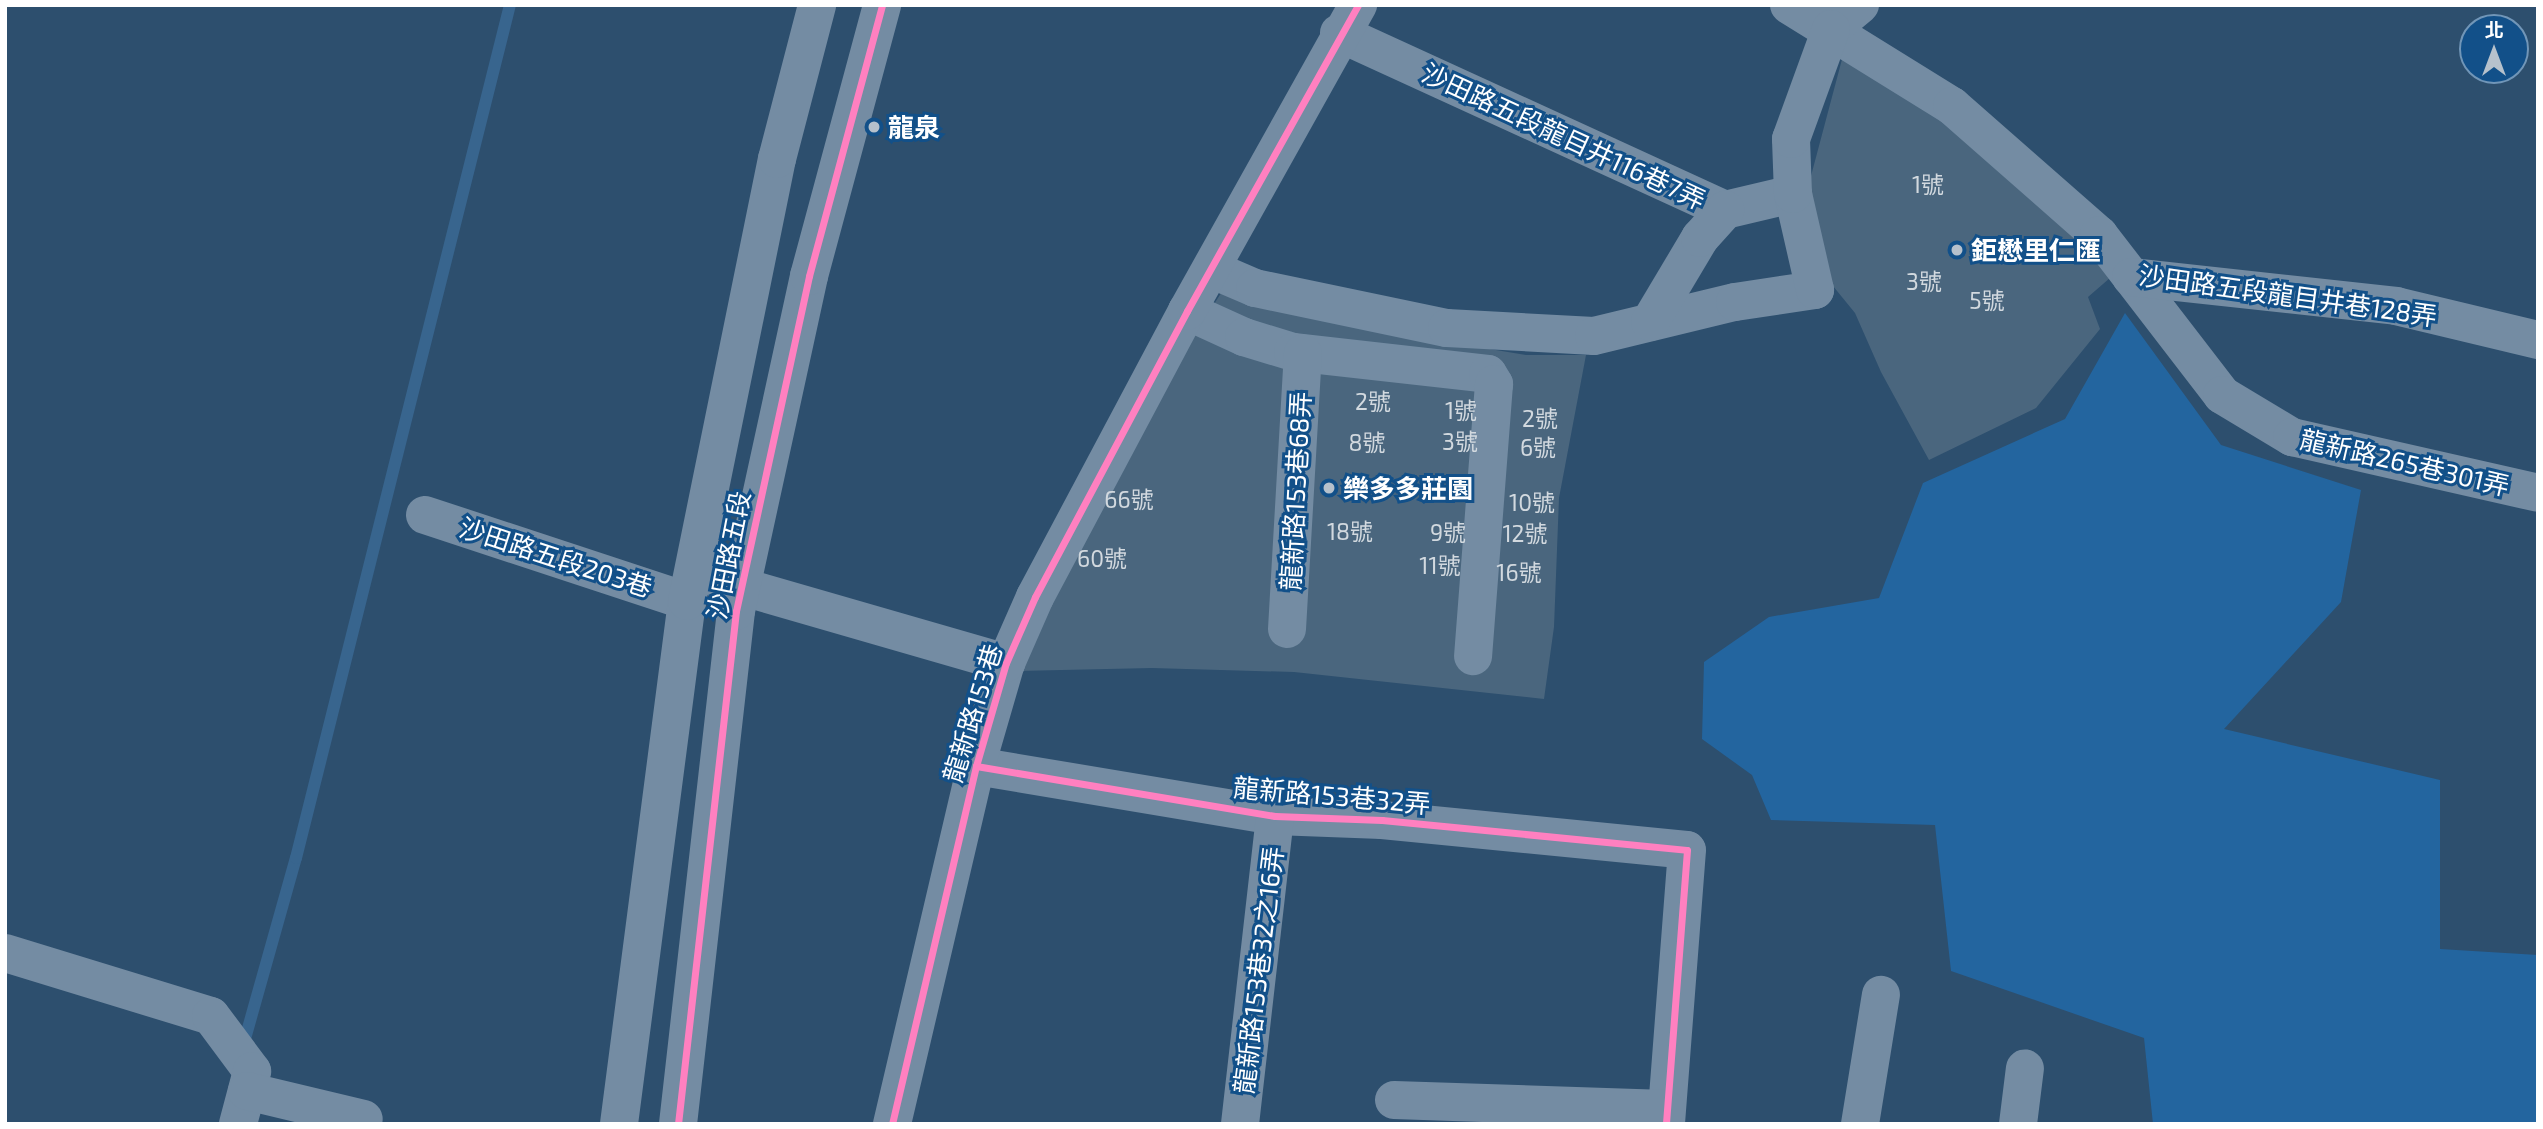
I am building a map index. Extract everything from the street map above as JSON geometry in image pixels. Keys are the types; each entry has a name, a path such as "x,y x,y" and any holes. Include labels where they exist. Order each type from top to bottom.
{"street":[{"name":"沙田路五段","path":"619,1124 690,588 777,159 817,5"},
{"name":"沙田路五段","path":"678,1124 742,585 809,276 882,5"},
{"name":"沙田路五段龍目井巷128弄","path":"1789,5 1845,17 1952,106 2099,235 2131,277 2396,306 2538,340"},
{"path":"1213,270 1255,288 1447,328 1594,336 1815,290 1793,194 1791,139 1845,17"},
{"name":"沙田路五段龍目井116巷7弄","path":"1349,19 1725,209 1793,194"},
{"name":"龍新路153巷","path":"892,1124 976,766 1006,663 1035,597 1187,312 1213,270 1349,19"},
{"path":"1650,323 1700,238 1725,209"},
{"name":"龍新路265巷301弄","path":"2131,277 2222,395 2291,437 2538,493"},
{"name":"龍新路153巷68弄","path":"1187,312 1244,337 1303,353 1488,374 1494,384 1473,656"},
{"name":"龍新路153巷68弄","path":"1287,629 1303,353"},
{"name":"沙田路五段203巷","path":"425,515 690,588 742,585 1006,663"},
{"name":"龍新路153巷32弄","path":"976,766 1276,816 1382,820 1687,850 1666,1116"},
{"name":"龍新路153巷32之16弄","path":"1240,1124 1276,816"},
{"path":"5,953 211,1016 228,1038 246,1095 364,1119"},
{"path":"1860,1124 1881,995"},
{"path":"2018,1124 2025,1068"},
{"path":"1394,1100 1666,1116"}],"shaded area":[{"path":"2125,313 2221,445 2361,490 2341,602 2224,729 2440,780 2440,949 2538,955 2538,1124 2153,1124 2144,1038 1951,971 1935,825 1771,820 1752,775 1702,739 1704,662 1769,617 1879,598 1923,483 2065,419"}],"building":[{"name":"鉅懋里仁匯","path":"1845,48 1920,99 2118,271 2088,297 2100,329 2036,408 1929,460 1881,372 1855,313 1815,264 1807,191"},
{"name":"樂多多莊園","path":"1223,290 1382,331 1526,355 1586,355 1559,498 1554,627 1544,699 1294,672 1152,668 1017,671 1102,479"}],"waterway":[{"path":"243,1046 296,858 510,5"}],"cycle path":[{"path":"678,1124 736,611 809,276 882,5"},
{"path":"892,1124 976,766 1006,663 1035,597 1187,311 1358,5"},
{"path":"976,766 1275,816 1382,820 1687,850 1666,1124"}],"place":[{"name":"龍泉","path":"874,127"},
{"name":"鉅懋里仁匯","path":"1957,250"},
{"name":"樂多多莊園","path":"1329,488"}]}
